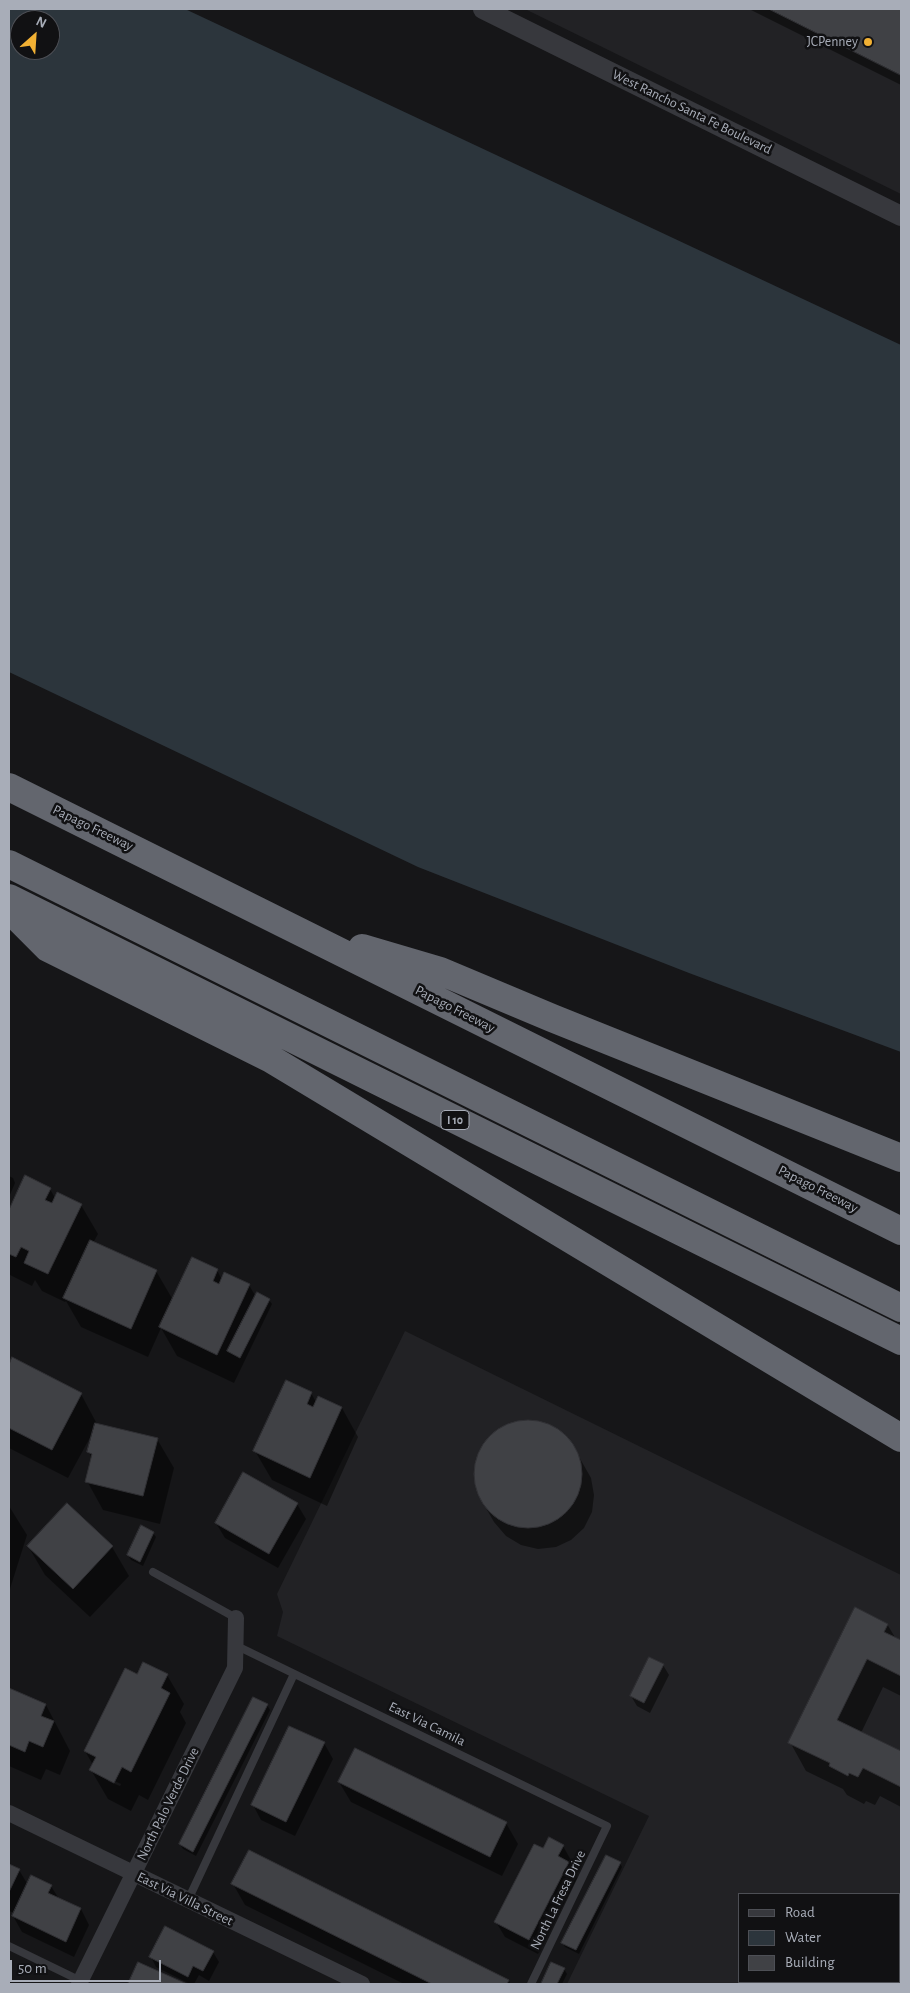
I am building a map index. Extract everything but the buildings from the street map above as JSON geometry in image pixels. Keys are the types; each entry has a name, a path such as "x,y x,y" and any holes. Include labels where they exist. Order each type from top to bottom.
{"highway":[{"name":"Papago Freeway","path":"9,787 901,1231"},
{"path":"9,864 901,1308"},
{"name":"I 10","path":"9,898 901,1341"},
{"path":"9,909 48,948 271,1059 901,1438"},
{"path":"297,930 440,971 901,1158"}],"street":[{"name":"West Rancho Santa Fe Boulevard","path":"483,9 901,216"},
{"name":"North Palo Verde Drive","path":"80,1983 235,1668 236,1618"},
{"name":"East Via Villa Street","path":"9,1813 362,1984"}],"lane":[{"path":"153,1572 236,1618"},
{"name":"East Via Camila","path":"235,1645 607,1826"},
{"path":"188,1900 294,1674"},
{"name":"North La Fresa Drive","path":"531,1984 607,1826"},
{"path":"9,1946 80,1983"}],"shaded area":[{"path":"525,9 901,9 901,194"},
{"path":"405,1331 901,1575 901,1984 567,1984 649,1816 277,1636 283,1612 277,1594"}],"water":[{"path":"9,9 185,9 901,345 901,1052 689,973 418,867 9,672"}],"place":[{"name":"JCPenney","path":"868,42"}]}
